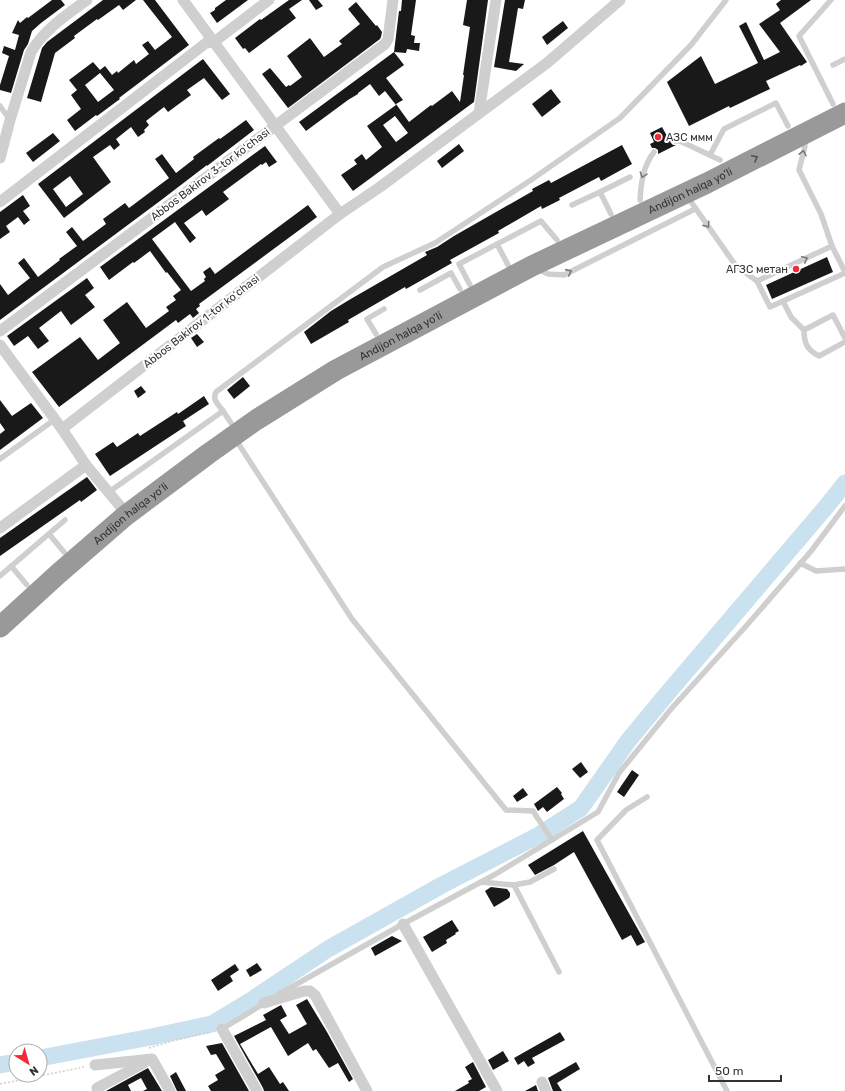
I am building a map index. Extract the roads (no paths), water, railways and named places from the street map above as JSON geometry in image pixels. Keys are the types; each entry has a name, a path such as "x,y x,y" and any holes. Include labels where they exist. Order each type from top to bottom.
{"highway":[{"name":"Andijon halqa yo‘li","path":"0,627 229,423 256,420 336,370 532,266 690,201 707,183 841,105"},
{"name":"Andijon halqa yo‘li","path":"0,609 64,552 114,499 164,470 229,423 340,353 557,240 640,200 715,157 796,130"}],"street":[{"path":"0,158 10,120 36,44 41,37 62,18 87,0"},
{"path":"183,0 340,214"},
{"path":"0,202 206,43 214,42 269,0"},
{"name":"Abbos Bakirov 3-tor koʻchasi","path":"0,331 385,44 388,39 393,0"},
{"path":"479,113 496,0"},
{"name":"Abbos Bakirov 1-tor koʻchasi","path":"62,429 340,214 380,187 547,63 620,0"},
{"path":"0,345 62,429 86,465 114,499"},
{"path":"0,528 86,465"},
{"path":"404,924 497,1091"},
{"path":"264,1003 304,991 310,991 315,995 367,1091"},
{"path":"222,1029 258,1091"},
{"path":"95,1065 152,1059 170,1091"},
{"path":"98,1091 97,1088 150,1060"}],"lane":[{"path":"551,839 533,811 506,810 352,620 229,423 214,396 216,392 383,267 435,243 531,180 620,118 691,45 726,0"},
{"path":"831,0 799,36 841,105"},
{"path":"833,65 845,59"},
{"path":"0,106 10,120"},
{"path":"690,201 736,266 757,281 770,307 845,272 832,246 821,214 799,170 804,146 796,130"},
{"path":"675,142 680,140 715,157"},
{"path":"640,200 641,181 649,159 654,152"},
{"path":"572,205 630,177"},
{"path":"600,192 611,214"},
{"path":"465,287 459,264 541,221 557,240"},
{"path":"497,244 508,265"},
{"path":"757,281 832,246"},
{"path":"420,290 451,273 465,287"},
{"path":"783,301 791,318 804,330 804,340 811,352 819,356 845,342"},
{"path":"376,334 367,319 384,309"},
{"path":"804,330 833,315 845,338"},
{"path":"0,459 54,420"},
{"path":"222,1029 264,1003 481,882 598,812 619,773 666,714 747,625 800,563 845,506"},
{"path":"0,576 65,520"},
{"path":"49,534 64,552"},
{"path":"800,563 816,570 845,569"},
{"path":"11,566 27,585"},
{"path":"647,797 626,810 597,840 727,1091"},
{"path":"481,882 514,885 530,882 554,868"},
{"path":"514,885 559,972"}],"waterway":[{"path":"48,1056 212,1024 250,1001 328,949 442,885 539,835 581,808 628,741 845,483"},
{"path":"0,1065 8,1064"}],"place":[{"name":"АЗС ммм","path":"658,137"},
{"name":"АГЗС метан","path":"796,269"}]}
